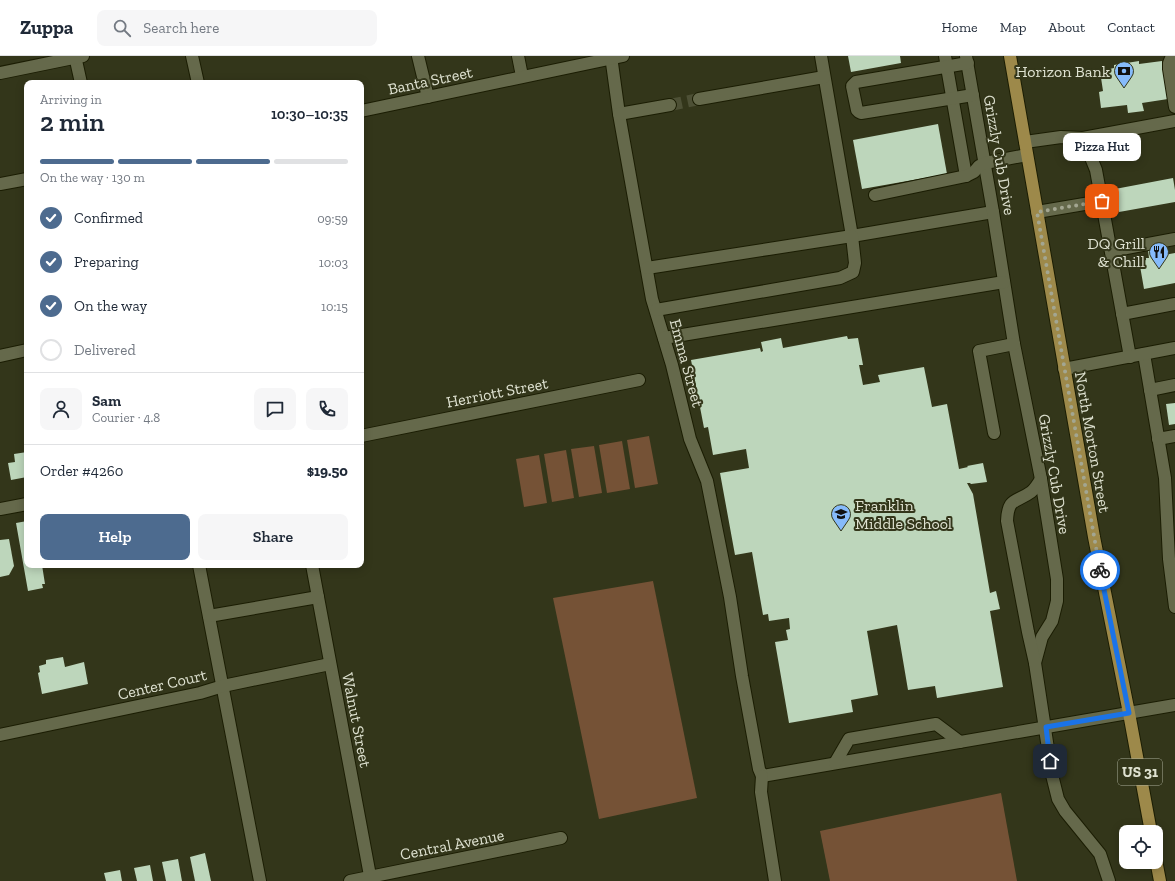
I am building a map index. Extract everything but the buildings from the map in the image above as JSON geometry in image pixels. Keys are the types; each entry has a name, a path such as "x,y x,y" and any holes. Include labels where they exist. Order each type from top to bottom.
{"main road":[{"name":"North Morton Street","path":"1010,56 1094,537 1150,825"},
{"path":"1158,869 1160,881"}],"street":[{"path":"192,56 197,80"},
{"path":"418,56 428,97"},
{"path":"518,56 522,76"},
{"path":"656,310 840,278 853,272 855,263 852,236 820,56"},
{"path":"1172,56 1169,63 1169,69 1175,107"},
{"path":"0,73 77,57 81,80"},
{"name":"Banta Street","path":"364,110 615,57"},
{"name":"Emma Street","path":"615,57 619,114 652,299 672,364 690,439 707,481 730,597 742,676 759,769 762,776 761,792 775,881"},
{"path":"967,60 946,61 856,82 852,86 857,110 861,113 973,95"},
{"name":"Grizzly Cub Drive","path":"967,60 1014,344 1041,479 1057,579 1057,602 1052,621 1042,637 1035,663 1046,727 1052,775 1058,799 1065,811 1100,854 1109,881"},
{"path":"946,61 966,176"},
{"path":"699,100 824,77"},
{"path":"619,114 670,105"},
{"path":"1025,142 1061,137 1083,138 1175,121"},
{"path":"1083,138 1096,170 1130,357"},
{"path":"875,194 966,176 974,172 978,166 985,163 1027,154"},
{"path":"0,184 24,180"},
{"path":"1037,212 1102,201"},
{"path":"647,268 993,212"},
{"path":"1111,251 1175,239"},
{"path":"664,338 1004,282"},
{"path":"1122,314 1175,304"},
{"path":"994,433 979,350 1014,344"},
{"path":"1064,369 1175,348"},
{"path":"0,356 24,351"},
{"path":"1144,354 1165,478 1171,540 1168,559 1173,584 1175,607"},
{"name":"Herriott Street","path":"364,435 640,380"},
{"path":"1150,390 1175,385"},
{"path":"1158,439 1175,436"},
{"path":"1035,663 1007,521 1007,510 1012,502 1031,492 1041,479"},
{"path":"0,509 24,505"},
{"path":"200,568 260,881"},
{"name":"Walnut Street","path":"313,568 371,879"},
{"path":"209,616 318,597"},
{"name":"Center Court","path":"0,735 330,664"},
{"path":"762,776 1175,705"},
{"path":"835,763 849,739 936,724 960,742"},
{"name":"Central Avenue","path":"350,881 371,879 561,838"}],"shaded area":[{"path":"649,436 658,484 635,488 627,440"},
{"path":"622,441 630,489 607,493 599,445"},
{"path":"594,446 602,493 579,497 571,449"},
{"path":"566,450 574,498 552,502 544,454"},
{"path":"539,455 547,503 524,507 516,459"},
{"path":"653,581 697,798 599,819 553,598"},
{"path":"1001,793 1017,881 830,881 820,831"}],"tunnel":[{"path":"670,105 699,99"}],"way so far":[{"path":"1100,570 1037,212 1102,201"}],"place":[{"name":"Horizon Bank","path":"1124,88"},
{"name":"Pizza Hut","path":"1102,201"},
{"name":"DQ Grill & Chill","path":"1159,269"},
{"name":"Franklin Middle School","path":"841,531"}],"route":[{"path":"1050,761 1046,727 1129,713 1100,570"}]}
